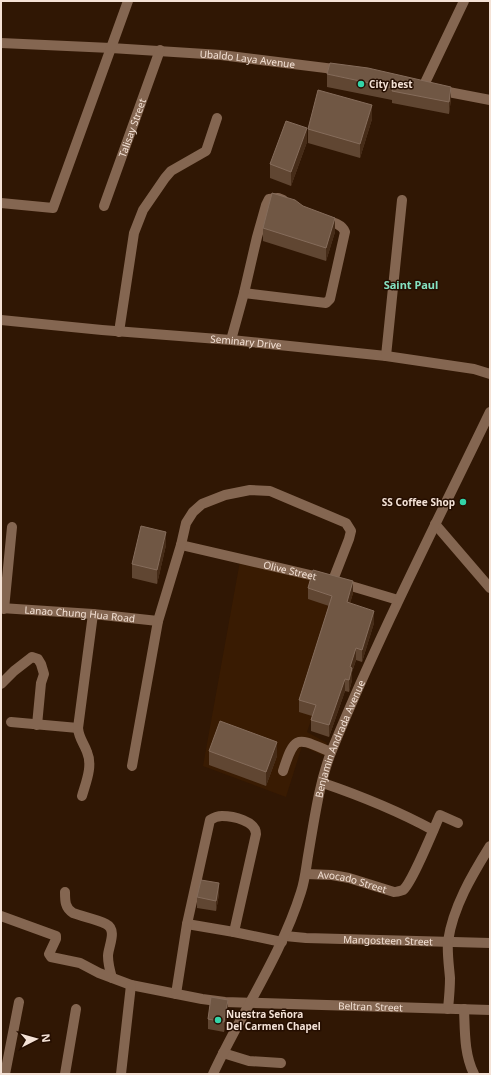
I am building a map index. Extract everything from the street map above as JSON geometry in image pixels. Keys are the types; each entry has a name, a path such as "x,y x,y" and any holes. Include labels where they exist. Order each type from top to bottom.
{"street":[{"path":"1,203 52,208 128,1"},
{"path":"464,1 419,86 490,100"},
{"name":"Ubaldo Laya Avenue","path":"1,43 160,50 229,55 353,72"},
{"name":"Talisay Street","path":"104,206 160,50"},
{"path":"119,332 134,233 143,210 171,171 206,151 217,118"},
{"path":"231,340 266,204 269,199 274,198 291,203"},
{"path":"386,356 402,200"},
{"path":"244,293 319,303 326,303 330,299 345,232 338,224 318,218"},
{"name":"Seminary Drive","path":"1,320 119,332 231,340 386,356 474,369 490,374"},
{"name":"Benjamin Andrada Avenue","path":"213,1074 283,939 302,890 318,804 331,752 398,600 490,412"},
{"path":"132,766 158,621 181,545 186,523 193,512 202,504 224,495 250,490 270,491 346,524 349,526 351,531 350,539 333,580"},
{"path":"435,524 490,588"},
{"path":"2,608 12,527"},
{"name":"Olive Street","path":"181,545 333,580 398,600"},
{"name":"Lanao Chung Hua Road","path":"2,608 93,614 158,621"},
{"path":"82,796 90,766 87,751 81,742 78,728 93,614"},
{"path":"1,684 32,656 38,659 43,668 44,674 41,683 37,725"},
{"path":"11,722 78,728"},
{"path":"283,771 289,751 299,741 309,743 331,752"},
{"path":"323,783 352,793 405,815 433,830 440,815 458,823"},
{"path":"176,994 187,924 210,820 221,816 241,819 253,825 256,829 255,842 234,932"},
{"name":"Avocado Street","path":"306,874 332,875 349,878 398,892 405,888 410,880 433,830"},
{"path":"448,1009 450,980 448,942 453,920 462,895 472,875 490,846"},
{"path":"65,892 68,910 108,925 112,931 112,938 108,948 112,978"},
{"name":"Beltran Street","path":"1,916 56,936 50,951 50,957 80,963 99,973 131,985 176,994 224,1002 490,1010"},
{"name":"Mangosteen Street","path":"187,924 283,939 306,938 490,943"},
{"path":"121,1074 131,985"},
{"path":"5,1074 19,1002"},
{"path":"65,1074 76,1009"},
{"path":"464,1009 466,1046 469,1065 474,1074"},
{"path":"223,1053 249,1061 281,1063"}],"shaded area":[{"path":"240,561 354,592 307,732 327,743 324,756 302,746 286,797 203,766"}],"building":[{"path":"330,63 368,68 451,87 449,102 392,91 393,88 327,74"},
{"path":"318,90 372,105 360,144 308,129"},
{"path":"286,121 307,128 291,172 270,164"},
{"path":"272,193 295,200 303,206 335,218 326,248 263,228"},
{"path":"141,526 166,532 157,570 132,564"},
{"path":"313,570 353,581 347,602 374,611 362,650 356,648 350,667 352,668 349,680 345,679 329,725 311,720 316,705 299,700 332,596 308,588"},
{"path":"220,721 277,742 266,772 209,751"},
{"path":"201,880 219,883 216,901 197,897"},
{"path":"211,997 228,1000 224,1022 208,1019"}],"place":[{"name":"City best","path":"361,84"},
{"name":"SS Coffee Shop","path":"463,502"},
{"name":"Nuestra Señora Del Carmen Chapel","path":"218,1020"}],"district":[{"name":"Saint Paul","path":"411,285"}]}
